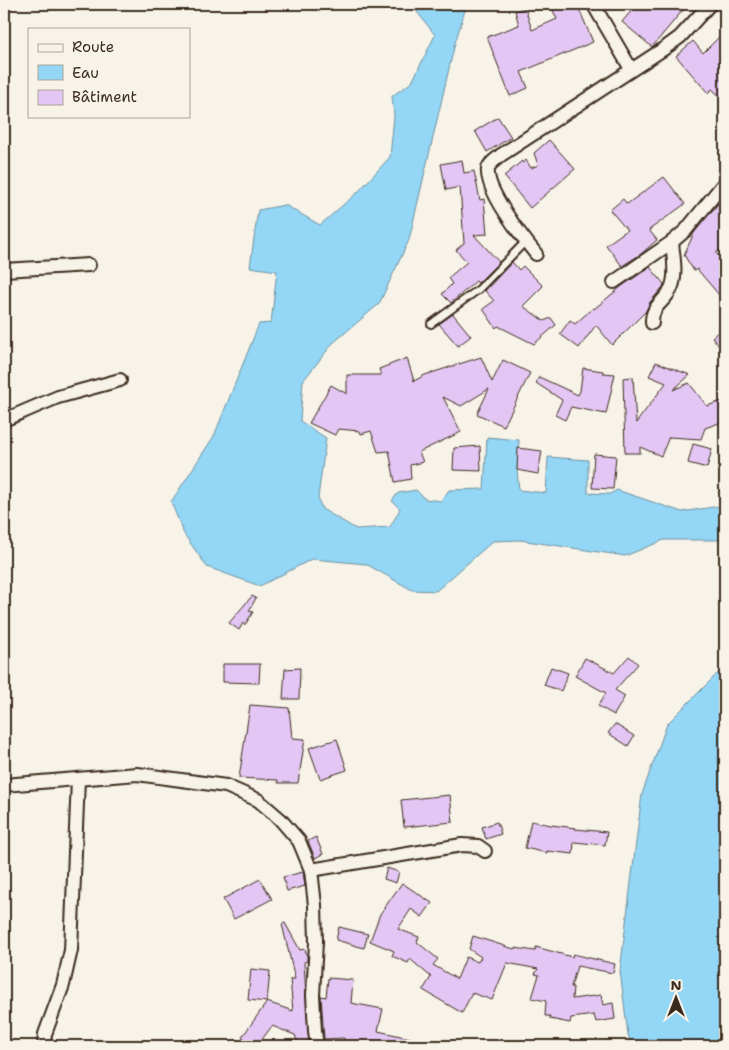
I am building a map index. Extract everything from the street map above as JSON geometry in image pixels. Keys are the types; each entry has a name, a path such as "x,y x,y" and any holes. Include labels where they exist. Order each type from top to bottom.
{"street":[{"path":"593,4 631,69"},
{"path":"536,254 495,196 488,168 501,155 577,107 680,37 710,4"},
{"path":"614,282 672,242 686,230 725,182"},
{"path":"652,323 653,311 667,296 673,282 672,242"},
{"path":"4,270 89,265"},
{"path":"4,420 58,397 120,380"},
{"path":"4,785 138,774 226,786 258,800 280,819 298,841 311,870 315,905 316,942 313,996 317,1046"},
{"path":"44,1046 45,1034 63,985 72,950 78,779"},
{"path":"311,870 462,845 478,846 485,851"}],"lane":[{"path":"431,324 479,289 526,241"}],"water":[{"path":"411,4 467,4 455,43 409,240 379,304 333,343 303,381 300,421 326,438 318,498 322,509 356,529 390,527 400,509 392,501 398,493 416,490 425,499 441,501 449,490 484,489 487,437 519,440 517,470 519,490 546,493 548,457 588,460 588,493 610,494 617,490 682,512 725,505 725,540 664,540 625,556 520,540 493,541 436,591 412,590 366,564 312,559 260,586 207,567 184,534 171,502 214,436 259,324 271,323 277,271 250,267 258,210 285,205 320,225 358,192 390,157 394,116 392,96 412,82 435,35"},
{"path":"725,666 725,1046 632,1046 628,1035 620,971 642,794 667,724"}],"building":[{"path":"550,4 577,4 593,42 521,72 528,88 510,96 487,37 519,25 515,11 525,8 532,30 557,19"},
{"path":"637,4 688,4 652,47 622,22"},
{"path":"725,31 725,101 712,89 708,93 676,56 693,41 703,53"},
{"path":"498,117 511,137 487,152 475,131"},
{"path":"549,140 575,169 530,208 504,176 522,161 523,163 526,160 531,168 538,165 534,153"},
{"path":"462,160 464,173 474,171 480,200 484,199 487,234 474,235 499,262 478,283 476,281 451,303 442,294 452,284 448,278 467,262 456,250 464,243 460,187 446,190 441,164"},
{"path":"664,177 685,204 649,230 657,240 641,254 622,266 606,245 627,230 610,210 623,199 627,204"},
{"path":"725,198 725,245 716,253 725,263 725,302 697,269 694,271 684,255 694,233"},
{"path":"512,262 519,270 523,266 543,286 523,306 544,321 551,318 556,325 534,344 498,326 496,328 483,309 494,301 485,291"},
{"path":"650,267 664,284 663,287 650,302 646,311 612,345 596,325 579,348 560,334 570,320 575,324 593,308"},
{"path":"453,314 471,336 458,346 439,324"},
{"path":"725,326 725,353 712,337"},
{"path":"481,357 492,382 503,360 530,373 504,426 477,414 489,389 461,406 443,397 461,432 419,452 423,462 410,465 411,479 395,482 389,451 378,452 371,431 361,434 360,431 338,429 335,435 309,423 331,385 347,394 347,375 381,375 379,369 407,358 414,381 425,375"},
{"path":"656,362 690,375 673,390 689,383 707,406 725,400 725,421 705,428 701,439 669,437 661,456 640,447 640,453 625,453 623,378 633,377 636,423 666,383 649,376"},
{"path":"583,368 615,374 606,414 571,407 565,420 555,415 562,400 536,383 539,377 578,395"},
{"path":"693,444 712,449 707,468 688,463"},
{"path":"480,446 481,471 453,470 454,448"},
{"path":"518,448 542,451 538,474 517,470"},
{"path":"594,454 616,456 613,489 592,488"},
{"path":"252,596 256,598 249,611 253,612 245,625 243,623 239,630 229,623"},
{"path":"629,656 638,664 615,690 625,696 614,715 598,706 606,693 575,676 585,658 614,673"},
{"path":"223,664 260,664 259,683 223,682"},
{"path":"551,667 568,673 561,691 544,685"},
{"path":"300,668 299,699 283,699 285,669"},
{"path":"250,705 289,708 292,738 305,739 298,783 278,783 278,780 239,778"},
{"path":"615,724 634,736 628,746 608,733"},
{"path":"337,739 347,770 320,779 309,748"},
{"path":"450,795 453,822 404,827 401,800"},
{"path":"531,821 575,829 607,832 605,845 574,842 573,854 547,851 547,853 525,848"},
{"path":"497,822 501,834 486,839 482,827"},
{"path":"316,837 323,854 315,858 308,841"},
{"path":"387,868 399,872 396,883 384,879"},
{"path":"303,872 305,886 287,891 283,877"},
{"path":"260,879 272,899 234,919 223,899"},
{"path":"402,883 432,903 422,917 411,909 398,929 419,937 417,942 438,959 433,965 457,979 466,957 478,962 481,957 469,949 473,936 514,949 535,951 536,947 572,957 573,954 615,964 613,973 577,966 571,987 573,987 572,999 601,995 603,1005 613,1003 615,1019 596,1022 594,1015 571,1018 570,1023 550,1019 550,1016 545,1016 546,1001 532,998 539,975 535,974 538,969 507,963 492,1000 472,993 462,1013 423,990 431,977 410,959 408,963 392,956 394,951 370,941 380,914"},
{"path":"285,923 300,950 305,949 307,956 307,961 304,962 309,1046 299,1046 295,1035 272,1026 257,1046 242,1037 267,1002 293,1011 290,979 295,979 282,924"},
{"path":"339,927 368,934 364,948 336,940"},
{"path":"251,969 270,971 267,1002 248,1000"},
{"path":"328,978 353,980 351,1003 383,1009 378,1031 428,1042 428,1046 362,1046 343,1043 344,1038 324,1039 321,996 326,997"}]}
